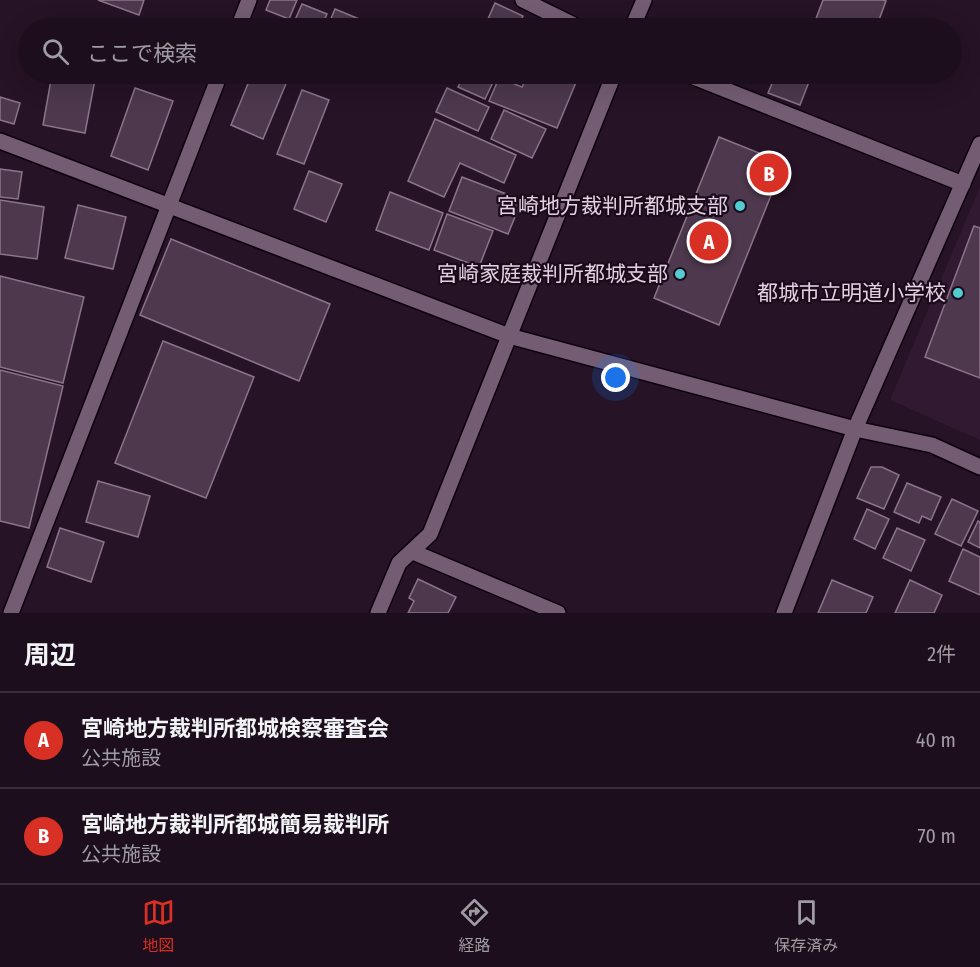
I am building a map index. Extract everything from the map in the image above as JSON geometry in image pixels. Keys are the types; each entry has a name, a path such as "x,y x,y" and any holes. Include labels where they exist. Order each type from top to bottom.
{"street":[{"path":"242,18 249,0"},
{"path":"523,0 560,18"},
{"path":"636,18 644,0"},
{"path":"11,613 216,84"},
{"path":"378,613 399,563 430,534 610,84"},
{"path":"711,84 963,184"},
{"path":"0,141 509,336 855,429 932,445 980,467"},
{"path":"784,613 855,429 980,144"},
{"path":"413,552 558,613"}],"shaded area":[{"name":"都城市立明道小学校","path":"980,187 980,440 890,400"}],"building":[{"path":"98,0 144,0 139,15"},
{"path":"270,0 297,0 289,18 266,10"},
{"path":"823,0 886,1 880,18 816,18"},
{"path":"495,3 523,16 522,18 488,18"},
{"path":"302,4 327,14 325,18 296,18"},
{"path":"335,9 357,18 331,18"},
{"path":"50,84 94,84 85,133 43,125"},
{"path":"248,84 286,84 263,139 231,125"},
{"path":"459,84 492,84 485,99 458,87"},
{"path":"496,84 514,84 522,87 523,84 575,84 557,128 489,101"},
{"path":"772,84 808,84 800,105 768,93"},
{"path":"135,88 173,101 148,170 111,156"},
{"path":"447,88 489,107 478,131 436,112"},
{"path":"302,90 329,100 304,164 277,154"},
{"path":"0,97 20,103 14,124 0,120"},
{"path":"504,110 546,129 532,158 491,139"},
{"path":"435,119 516,155 504,183 460,163 444,197 408,181"},
{"path":"719,137 784,163 719,325 654,298"},
{"path":"0,169 22,172 18,199 0,197"},
{"path":"309,171 342,184 326,222 294,209"},
{"path":"462,177 522,200 508,234 449,211"},
{"path":"390,192 443,213 429,250 376,230"},
{"path":"0,200 44,207 37,259 0,254"},
{"path":"78,205 126,217 113,269 65,258"},
{"path":"447,214 493,231 479,267 434,250"},
{"path":"974,226 980,228 980,378 925,357"},
{"path":"171,239 330,304 299,381 140,315"},
{"path":"0,276 84,297 63,383 0,367"},
{"path":"163,341 254,377 206,498 115,463"},
{"path":"0,370 63,386 29,528 0,521"},
{"path":"871,467 882,467 899,475 884,509 857,498"},
{"path":"98,481 150,496 138,537 86,522"},
{"path":"907,483 941,497 931,520 922,516 919,523 894,512"},
{"path":"952,499 978,511 961,546 935,534"},
{"path":"867,509 889,519 875,549 854,539"},
{"path":"978,521 980,522 980,548 968,542"},
{"path":"60,528 104,542 91,582 47,567"},
{"path":"897,528 925,540 911,571 883,558"},
{"path":"963,549 980,557 980,595 949,581"},
{"path":"418,579 456,597 448,613 408,613 414,601 409,598"},
{"path":"832,580 873,597 866,613 818,613"},
{"path":"910,580 942,595 934,613 895,613"}],"place":[{"name":"宮崎地方裁判所都城簡易裁判所","path":"769,173"},
{"name":"宮崎地方裁判所都城支部","path":"740,206"},
{"name":"宮崎地方裁判所都城検察審査会","path":"709,241"},
{"name":"宮崎家庭裁判所都城支部","path":"680,274"},
{"name":"都城市立明道小学校","path":"958,293"}]}
